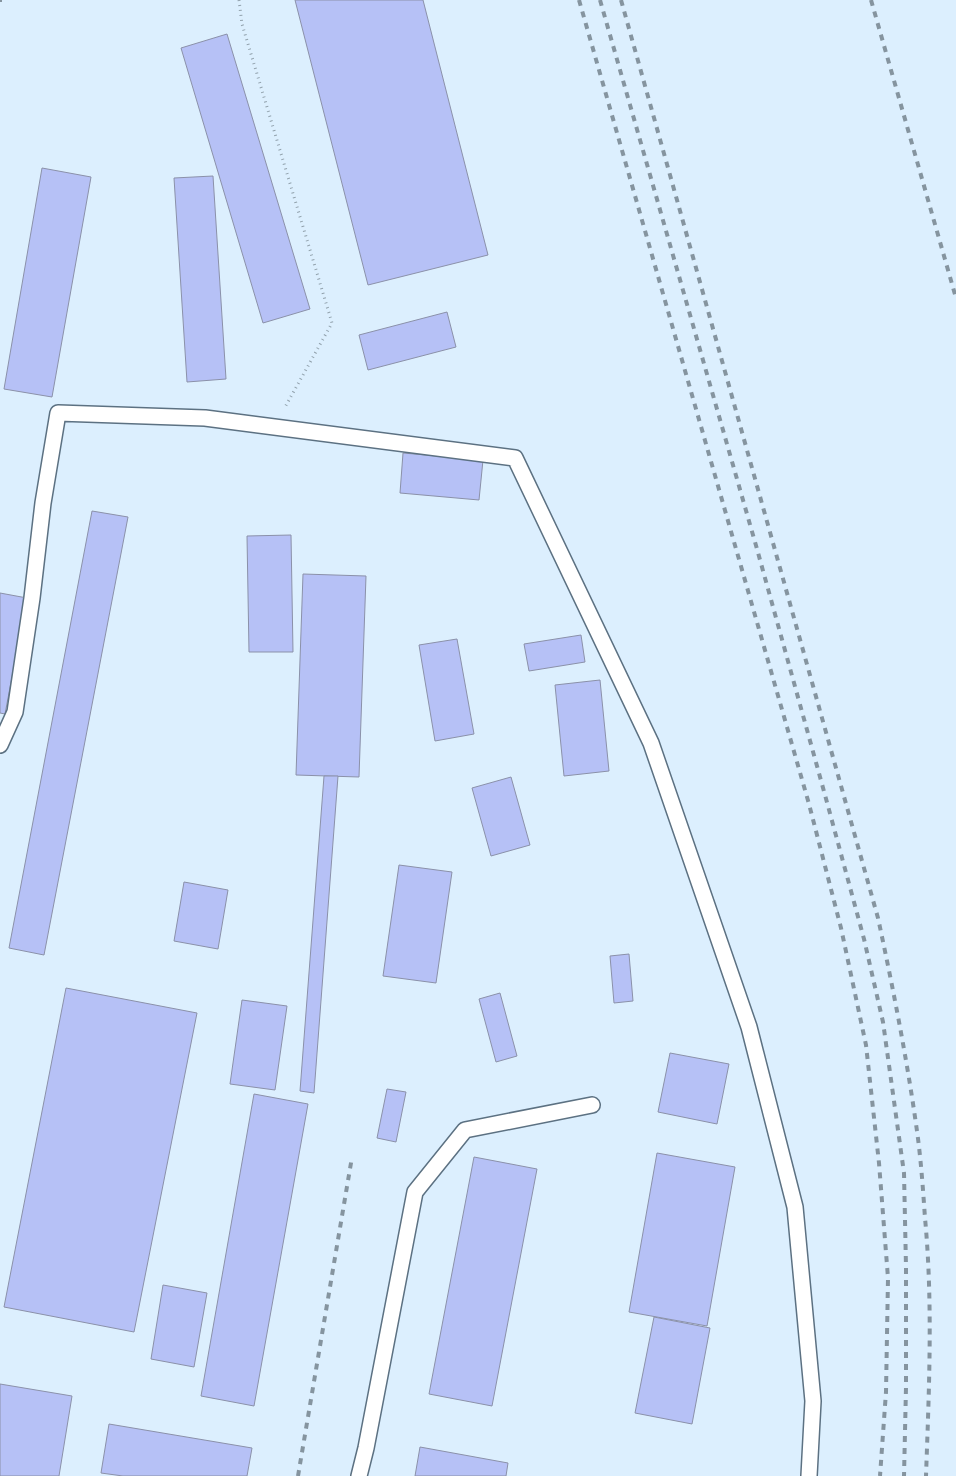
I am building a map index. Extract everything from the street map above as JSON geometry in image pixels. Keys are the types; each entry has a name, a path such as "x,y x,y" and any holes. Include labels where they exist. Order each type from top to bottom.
{"lane":[{"path":"0,745 15,712 32,598 43,503 58,413 206,418 515,458 651,743 749,1027 794,1207 813,1401 810,1476"},
{"path":"359,1476 415,1192 465,1130 592,1106"}],"path":[{"path":"239,0 242,24 332,323 274,427"}],"building":[{"path":"295,0 423,0 488,255 368,285"},
{"path":"227,34 310,309 263,323 181,48"},
{"path":"42,168 91,177 52,397 4,389"},
{"path":"213,176 226,379 187,382 174,178"},
{"path":"447,312 456,347 368,370 359,335"},
{"path":"403,453 483,460 479,500 400,493"},
{"path":"92,511 128,517 44,955 9,948"},
{"path":"291,535 293,652 249,652 247,536"},
{"path":"303,574 366,576 359,777 296,775"},
{"path":"0,593 27,598 5,714 0,713"},
{"path":"581,635 585,662 529,671 524,644"},
{"path":"457,639 474,734 435,741 419,645"},
{"path":"600,680 609,771 564,776 555,685"},
{"path":"324,776 338,776 314,1093 300,1091"},
{"path":"511,777 530,845 491,856 472,788"},
{"path":"399,865 452,872 436,983 383,976"},
{"path":"184,882 228,890 218,949 174,941"},
{"path":"629,954 633,1001 614,1003 610,956"},
{"path":"66,988 197,1013 134,1332 4,1307"},
{"path":"500,993 517,1056 496,1062 479,999"},
{"path":"242,1000 287,1006 275,1090 230,1084"},
{"path":"670,1053 729,1064 717,1124 658,1112"},
{"path":"387,1089 406,1092 396,1142 377,1138"},
{"path":"254,1094 308,1104 254,1406 201,1396"},
{"path":"657,1153 735,1167 707,1326 629,1312"},
{"path":"474,1157 537,1169 492,1406 429,1394"},
{"path":"163,1285 207,1293 194,1367 151,1359"},
{"path":"654,1317 710,1328 692,1424 635,1413"},
{"path":"0,1384 72,1396 59,1476 0,1476"},
{"path":"109,1424 252,1448 247,1476 123,1476 101,1473"},
{"path":"420,1447 508,1463 506,1476 415,1476"}],"railway":[{"path":"579,0 809,804 841,928 866,1045 879,1163 888,1278 886,1392 880,1476"},
{"path":"600,0 757,549 864,939 883,1022 904,1173 906,1267 904,1476"},
{"path":"621,0 884,944 909,1077 923,1185 930,1314 926,1476"},
{"path":"871,0 956,298"},
{"path":"298,1476 352,1157"}]}
